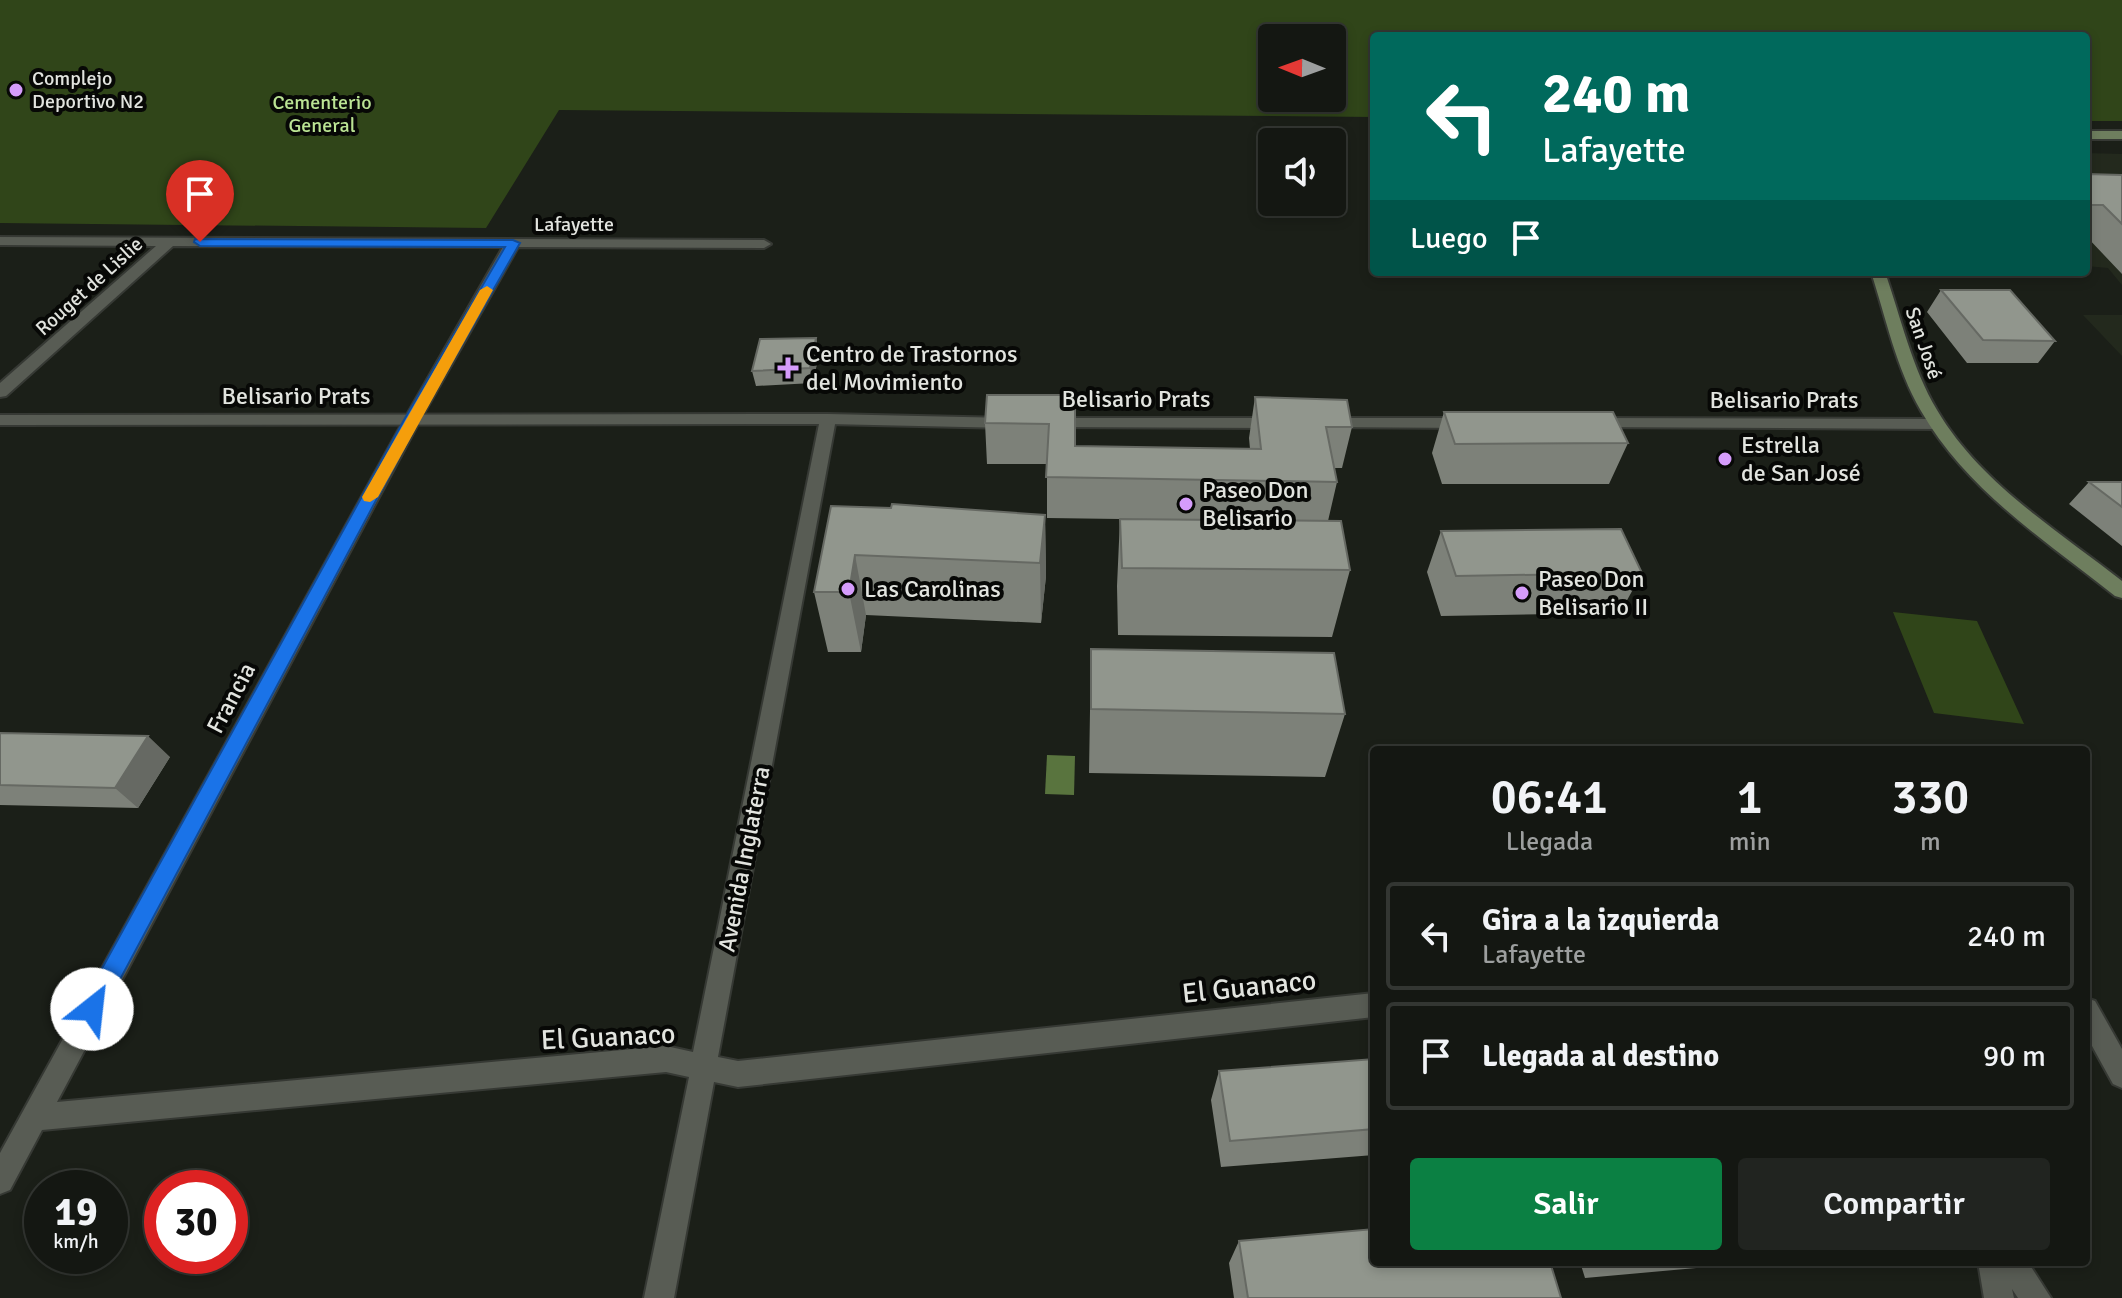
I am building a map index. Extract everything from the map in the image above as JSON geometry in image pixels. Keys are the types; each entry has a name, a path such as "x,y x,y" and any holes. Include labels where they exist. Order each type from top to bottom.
{"main road":[{"path":"2090,135 2122,135"},
{"name":"San José","path":"1879,276 1918,390 1937,424 1983,479 2122,591"}],"street":[{"name":"Lafayette","path":"0,241 764,244"},
{"name":"Rouget de Lislie","path":"0,392 169,242"},
{"name":"Francia","path":"0,1180 412,420 513,243"},
{"name":"Belisario Prats","path":"0,420 828,419 1493,423"},
{"name":"Avenida Inglaterra","path":"659,1298 828,419"},
{"name":"Belisario Prats","path":"1572,423 1937,424"},
{"name":"El Guanaco","path":"34,1117 666,1059 738,1074 1370,1005"},
{"path":"2090,1017 2122,1075"},
{"path":"1993,1266 1999,1298"},
{"path":"2013,1266 2036,1298"}],"shaded area":[{"path":"2090,153 2122,154 2122,285 2108,268 2090,266"},
{"path":"2083,315 2122,315 2122,356"},
{"path":"1047,755 1075,756 1074,795 1045,794"}],"green space":[{"name":"Cementerio General","path":"0,0 2122,0 2122,121 2090,121 2090,32 1370,32 1370,117 559,110 486,228 0,223"},
{"path":"1893,612 1977,621 2024,724 1934,713"}],"building":[{"path":"2090,174 2122,175 2122,224 2103,205 2090,205"},
{"path":"1941,290 2010,290 2055,341 1983,340"},
{"path":"816,338 810,368 752,371 760,339"},
{"path":"987,395 1075,395 1075,446 1261,449 1255,397 1347,400 1352,427 1326,427 1337,482 1046,477 1049,424 985,423"},
{"path":"1444,412 1613,412 1628,443 1455,444"},
{"path":"2089,482 2122,482 2122,507"},
{"path":"892,504 1045,515 1040,563 855,555 849,592 814,592 831,506 891,508"},
{"path":"1120,519 1341,521 1350,570 1122,568"},
{"path":"1621,529 1642,573 1456,576 1441,531"},
{"path":"1091,649 1334,653 1345,714 1091,709"},
{"path":"0,733 148,736 115,788 0,785"},
{"path":"1370,1059 1370,1129 1230,1141 1219,1071"},
{"path":"1370,1229 1370,1266 1551,1266 1561,1298 1248,1298 1239,1241"}],"slow traffic":[{"path":"370,497 487,290"}],"place":[{"name":"Complejo Deportivo N2","path":"16,90"},
{"name":"Centro de Trastornos del Movimiento","path":"788,368"},
{"name":"Estrella de San José","path":"1725,459"},
{"name":"Paseo Don Belisario","path":"1186,504"},
{"name":"Las Carolinas","path":"848,589"},
{"name":"Paseo Don Belisario II","path":"1522,593"}],"route":[{"path":"92,1009 412,420 513,243 200,242"}]}
